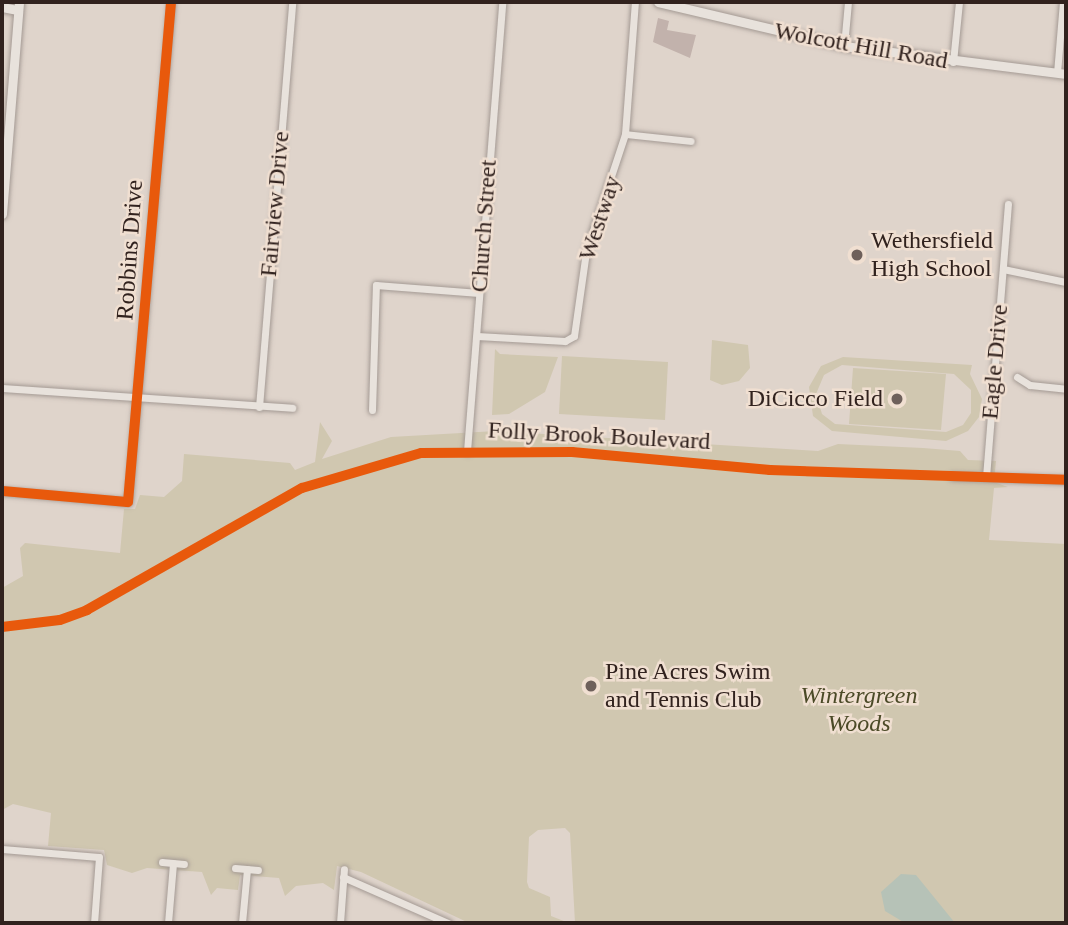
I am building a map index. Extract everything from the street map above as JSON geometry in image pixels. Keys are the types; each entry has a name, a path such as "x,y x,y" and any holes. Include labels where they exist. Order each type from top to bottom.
{"street":[{"name":"Robbins Drive","path":"2,491 128,502 140,399 171,2"},
{"name":"Fairview Drive","path":"259,407 292,2"},
{"name":"Church Street","path":"467,451 502,2"},
{"name":"Westway","path":"477,336 565,341 574,336 586,252 625,134 635,2"},
{"name":"Wolcott Hill Road","path":"658,2 844,46 953,63 1061,73"},
{"path":"844,46 848,2"},
{"path":"953,63 959,2"},
{"path":"1061,73 1063,2"},
{"path":"2,7 18,6 6,122 2,214"},
{"path":"625,134 691,141"},
{"name":"Eagle Drive","path":"986,477 1008,204"},
{"path":"1003,269 1066,282"},
{"path":"372,410 376,285 479,293"},
{"path":"1017,377 1030,385 1066,389"},
{"path":"2,388 292,408"},
{"path":"952,476 1066,480"},
{"path":"2,849 99,858 94,923"},
{"path":"162,862 184,864"},
{"path":"168,923 173,863"},
{"path":"235,868 258,870"},
{"path":"242,923 247,869"},
{"path":"340,923 343,873 449,923"}],"green space":[{"path":"712,340 748,345 750,368 739,381 722,385 710,380"},
{"path":"495,349 500,354 558,357 545,392 509,414 492,415"},
{"path":"562,356 668,362 665,420 559,414"},
{"path":"843,357 972,365 970,374 982,399 979,417 968,431 946,441 832,431 813,416 809,387 821,366","holes":["842,365 954,374 971,390 971,413 963,425 946,432 835,424 822,414 816,394 824,375"]},
{"name":"DiCicco Field","path":"853,368 946,374 941,430 849,424"},
{"name":"Wintergreen Woods","path":"320,422 332,441 322,459 391,437 496,431 818,451 838,444 923,448 960,451 968,460 996,461 994,482 1008,487 994,488 989,540 1066,544 1066,923 575,923 570,833 565,828 538,830 529,837 527,882 529,888 550,897 551,916 569,923 469,923 361,872 337,866 334,890 323,883 296,886 285,896 279,878 240,875 238,890 217,888 211,895 202,872 147,868 132,873 107,865 104,850 48,846 51,813 13,804 2,810 2,588 23,576 20,548 25,543 120,553 124,509 135,509 140,495 164,497 182,481 184,454 290,463 295,470 315,462"}],"shaded area":[{"path":"901,874 916,875 955,923 905,923 885,911 881,892"}],"building":[{"path":"658,18 669,21 667,30 696,35 690,58 653,42"}],"cycle path":[{"path":"2,491 128,502 171,2"},
{"name":"Folly Brook Boulevard","path":"2,627 60,620 87,610 302,488 421,453 572,452 770,470 1066,480"}],"place":[{"name":"Wethersfield High School","path":"857,255"},
{"name":"DiCicco Field","path":"897,399"},
{"name":"Pine Acres Swim and Tennis Club","path":"591,686"}]}
